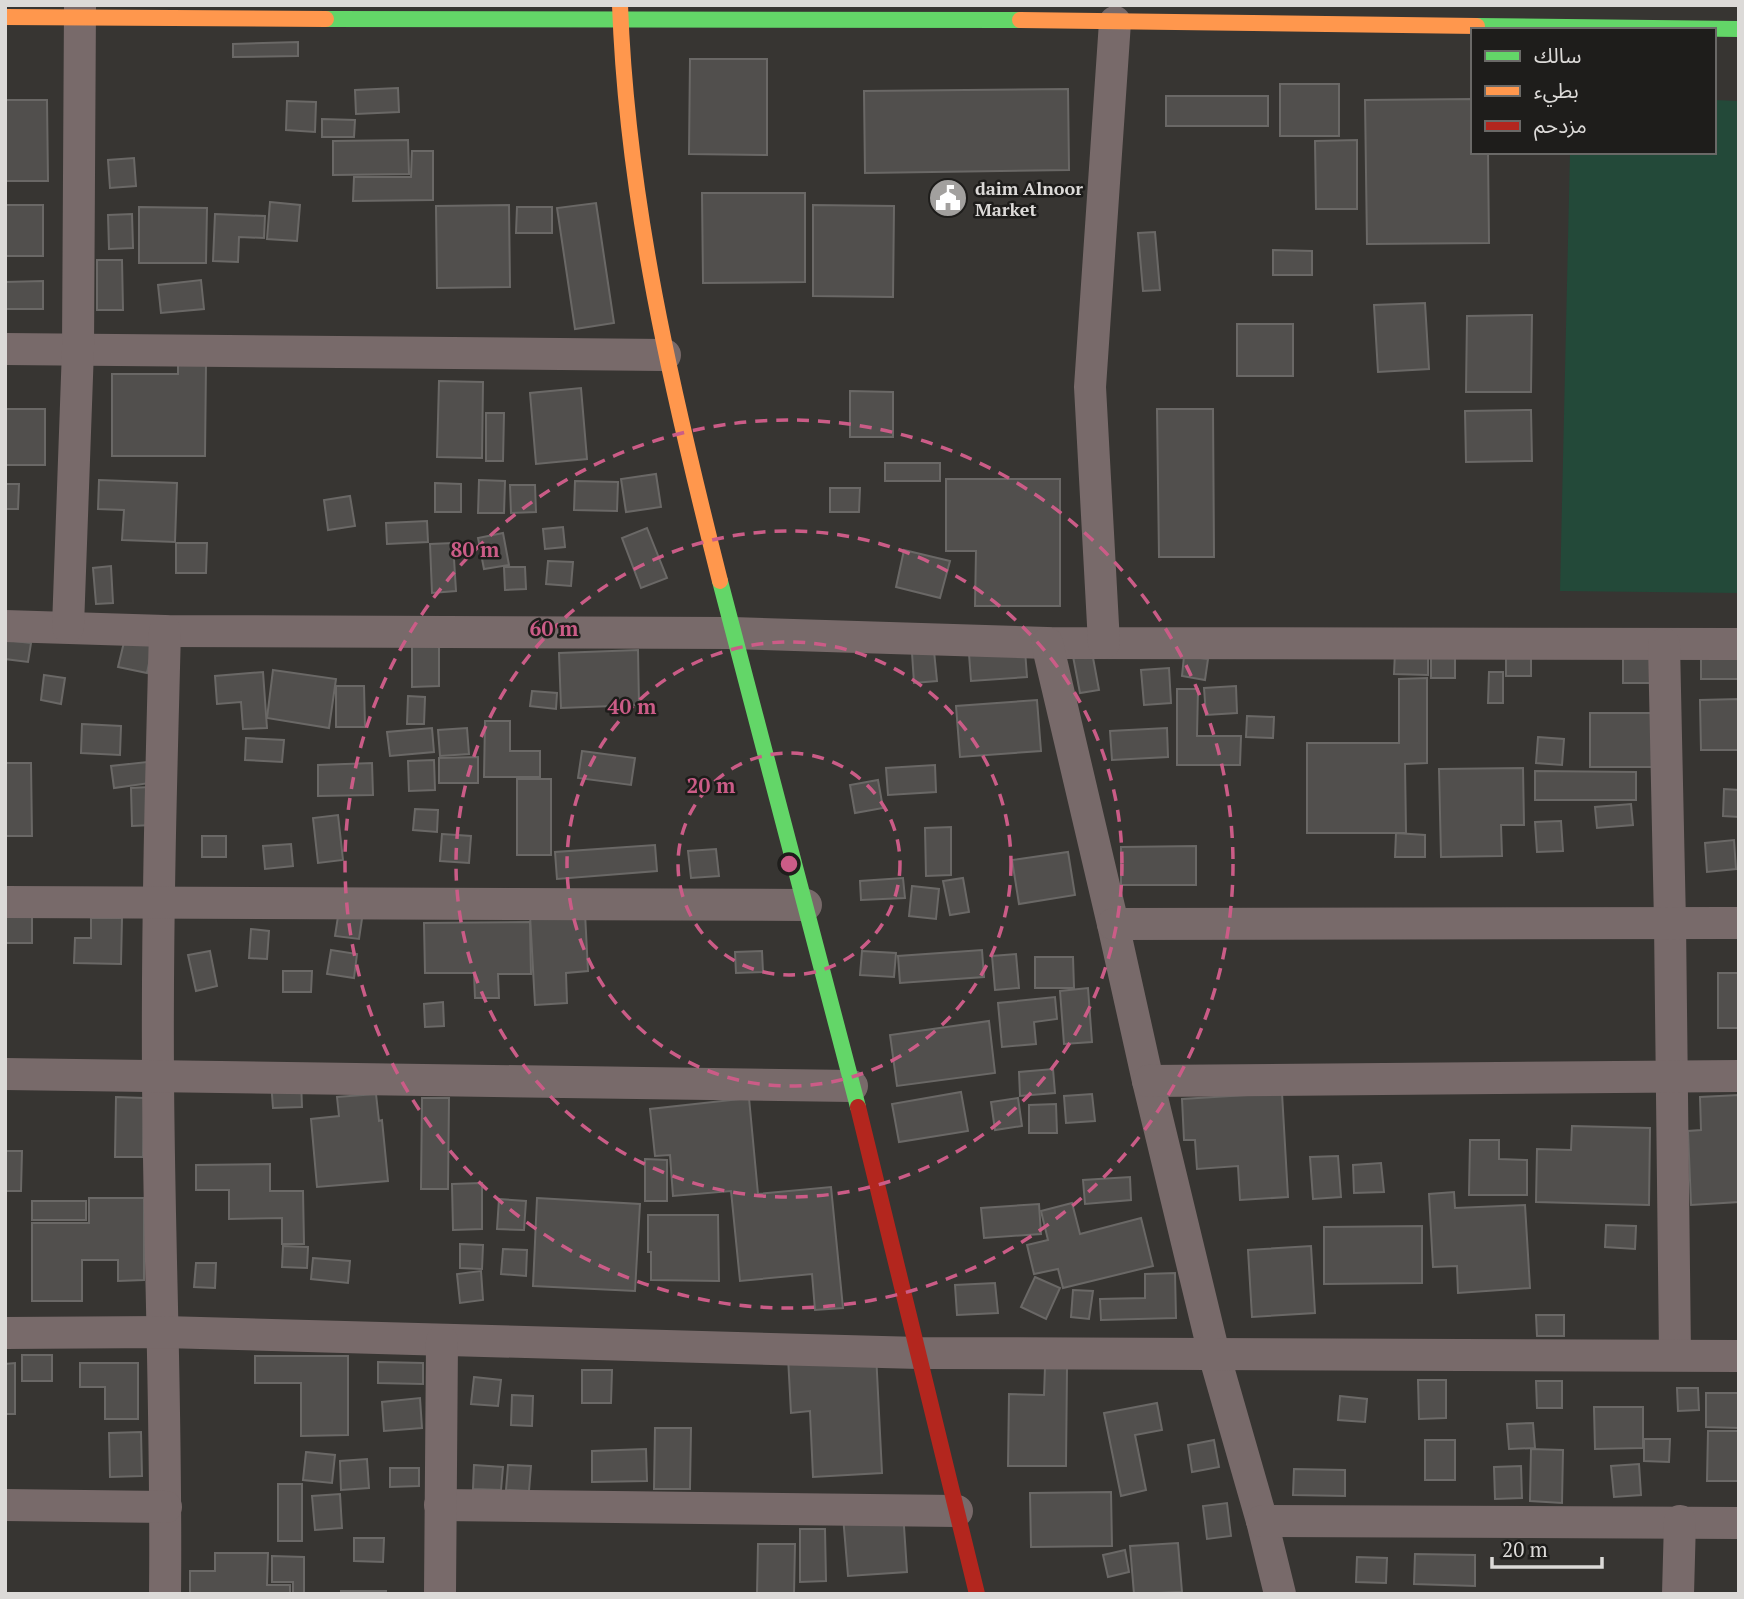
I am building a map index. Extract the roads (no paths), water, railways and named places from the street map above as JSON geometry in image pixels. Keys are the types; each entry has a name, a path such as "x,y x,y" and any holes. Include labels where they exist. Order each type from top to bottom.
{"street":[{"path":"68,627 78,349 80,11"},
{"path":"5,17 80,11 919,12 1115,22 1453,16 1739,29"},
{"path":"620,13 626,109 640,221 665,355 732,633 806,905 977,1594"},
{"path":"1104,643 1090,387 1115,22"},
{"path":"5,349 665,355"},
{"path":"5,626 164,631 732,633 1047,643 1739,644"},
{"path":"164,631 158,1076 164,1332 165,1594"},
{"path":"1047,643 1148,1082 1214,1353 1280,1594"},
{"path":"1664,644 1675,1355"},
{"path":"5,902 806,905"},
{"path":"1113,924 1739,923"},
{"path":"5,1074 852,1086"},
{"path":"1148,1082 1739,1076"},
{"path":"5,1332 164,1332 919,1353 1739,1356"},
{"path":"440,1594 442,1340"},
{"path":"5,1505 166,1507"},
{"path":"440,1505 957,1511"},
{"path":"1262,1521 1739,1523"},
{"path":"1678,1594 1680,1521"}],"place":[{"name":"daim Alnoor Market","path":"948,198"}]}
